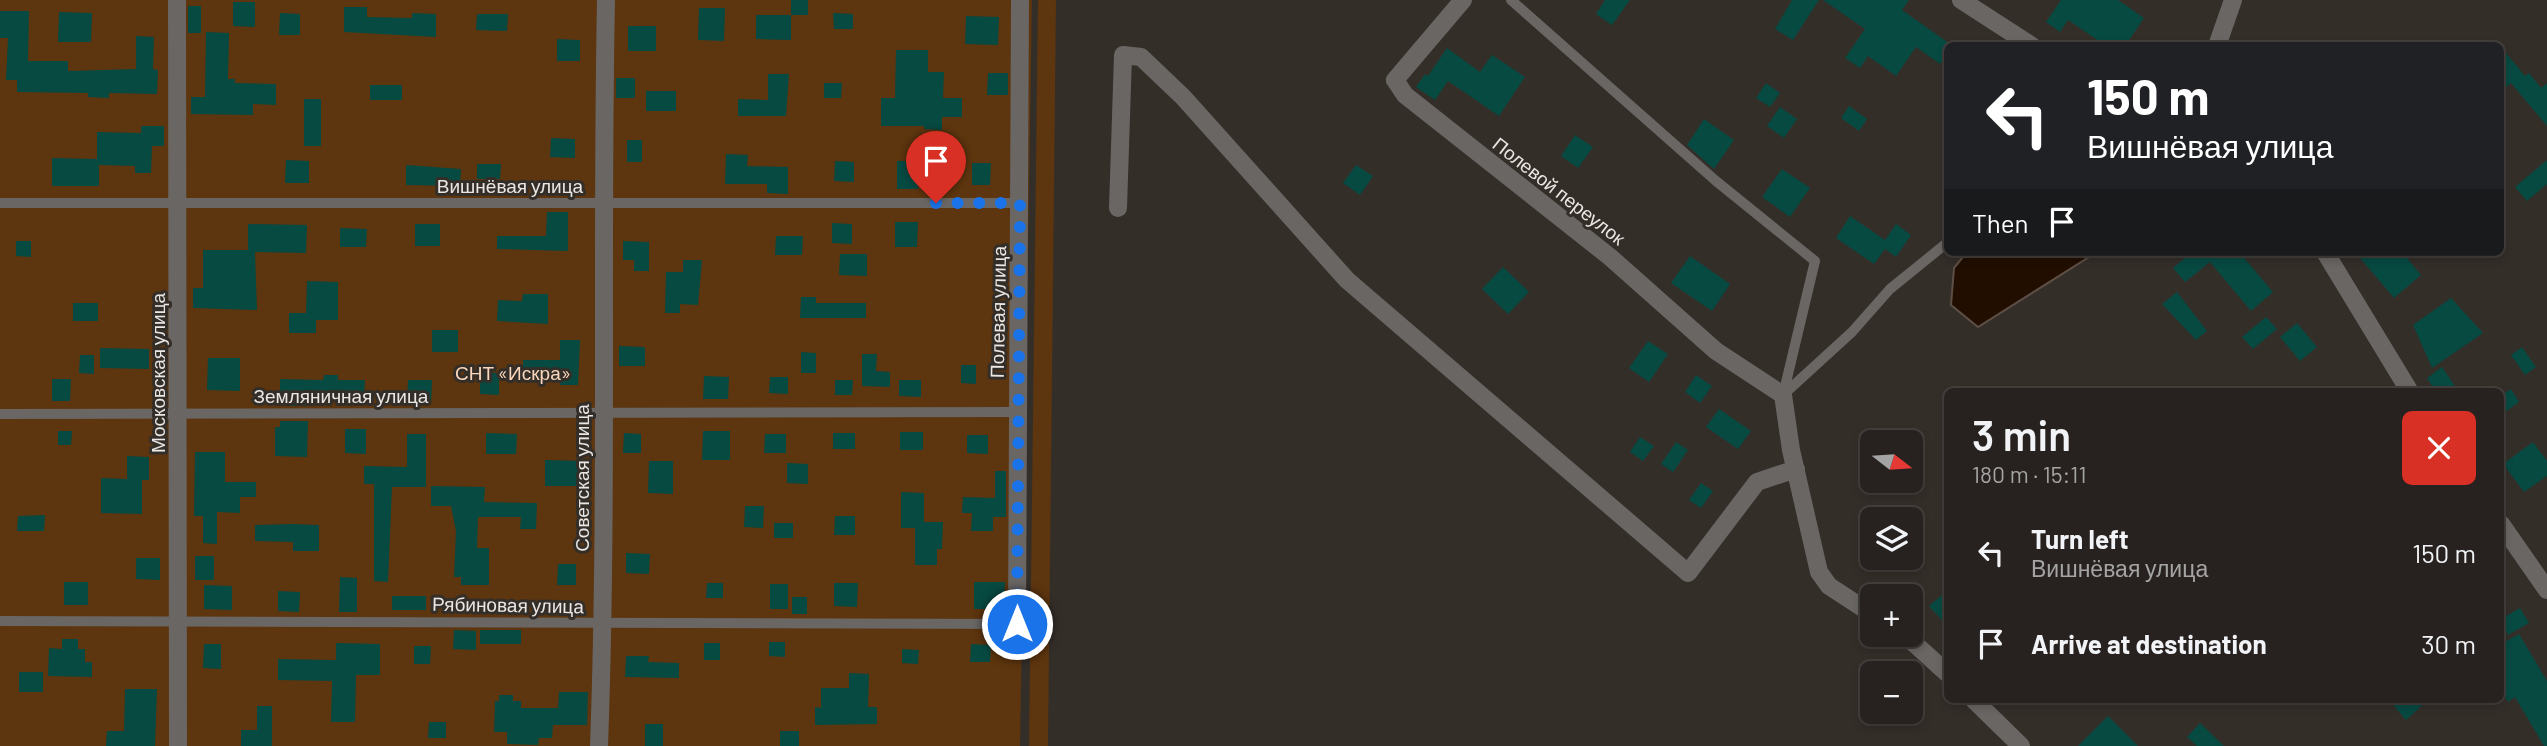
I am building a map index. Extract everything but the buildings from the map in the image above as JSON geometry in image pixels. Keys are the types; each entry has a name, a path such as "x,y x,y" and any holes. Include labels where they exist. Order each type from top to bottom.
{"street":[{"name":"Московская улица","path":"177,0 177,746"},
{"name":"Советская улица","path":"599,746 604,624 602,204 606,0"},
{"name":"Полевая улица","path":"1017,624 1020,0"},
{"name":"Полевой переулок","path":"1463,0 1395,80 1405,95 1610,257 1716,351 1783,395"},
{"path":"1961,0 2026,42"},
{"path":"2218,42 2233,0"},
{"path":"1118,208 1123,55 1140,57 1183,97 1347,280 1688,573 1757,482 1796,469"},
{"path":"2327,256 2408,388"},
{"path":"1783,395 1819,572 1829,586 1860,606"},
{"path":"2504,528 2547,590"},
{"path":"1918,647 1944,670"},
{"path":"1977,703 2021,746"}],"lane":[{"path":"1511,0 1716,181 1815,261 1783,395"},
{"name":"Вишнёвая улица","path":"0,203 1020,203"},
{"path":"1783,395 1852,332 1890,289 1944,245"},
{"name":"Земляничная улица","path":"0,414 1017,412"},
{"name":"Рябиновая улица","path":"0,621 179,619 604,624 1017,624"}],"green space":[{"name":"СНТ «Искра»","path":"0,0 1032,0 1020,746 0,746"},
{"path":"1038,0 1056,0 1048,746 1029,746"}],"shaded area":[{"path":"1964,256 2091,256 1978,327 1951,305 1954,268"}],"route":[{"path":"936,203 1020,203 1017,624"}]}
